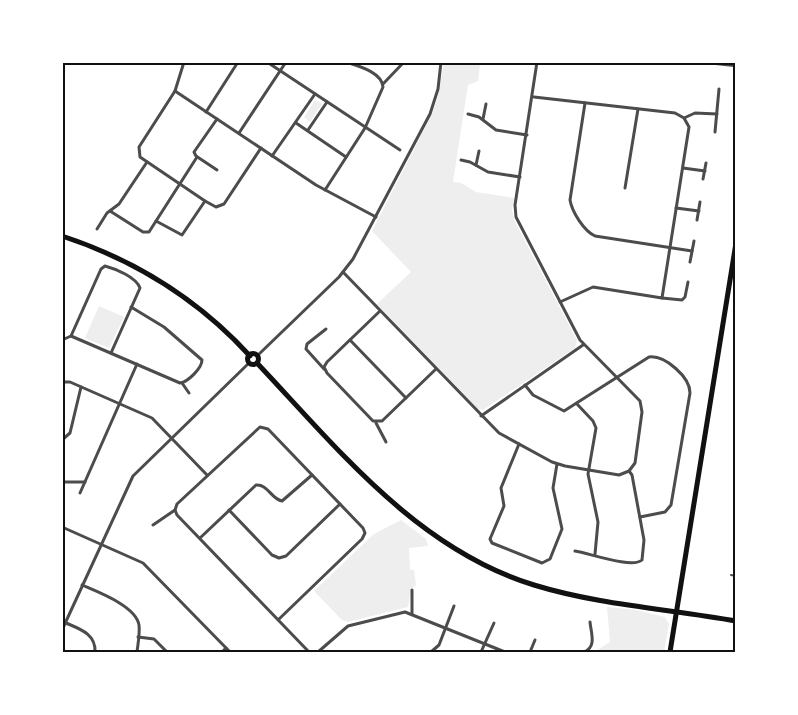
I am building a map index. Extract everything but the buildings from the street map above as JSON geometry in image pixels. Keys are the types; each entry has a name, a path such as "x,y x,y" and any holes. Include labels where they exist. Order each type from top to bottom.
{"main road":[{"path":"62,236 117,257 169,286 213,319 250,356 257,356 257,363 380,492 422,526 467,555 535,586 596,599 736,621"},
{"path":"670,652 736,243"},
{"path":"250,356 249,363 257,363"}],"street":[{"path":"184,62 175,91 138,149 140,157 214,206 224,204 261,148"},
{"path":"206,112 238,62"},
{"path":"267,62 400,150"},
{"path":"239,134 286,62"},
{"path":"346,62 362,66 379,78 383,84"},
{"path":"325,190 365,128 383,84 404,62"},
{"path":"257,356 344,272 376,217 430,114 438,89 441,62"},
{"path":"344,272 495,430 557,464 619,475 629,471 635,463 642,409 638,398 584,344 517,221 515,209 534,97 537,62"},
{"path":"709,62 736,65"},
{"path":"715,132 719,88"},
{"path":"175,91 325,190 376,217"},
{"path":"272,156 315,94"},
{"path":"534,97 675,113 684,118 689,130 662,298"},
{"path":"308,130 327,102"},
{"path":"585,103 570,197 573,209 586,230 592,235 692,251"},
{"path":"483,120 486,104"},
{"path":"625,188 638,109"},
{"path":"684,118 695,113 716,114"},
{"path":"468,114 477,116 496,130 527,135"},
{"path":"217,119 194,150 197,157 217,170"},
{"path":"296,122 346,158"},
{"path":"476,165 479,151"},
{"path":"110,211 145,233 149,232 197,157"},
{"path":"461,160 476,165 488,172 520,177"},
{"path":"97,228 110,211 119,204 147,162"},
{"path":"703,179 706,163"},
{"path":"683,168 705,171"},
{"path":"156,221 182,235 205,201"},
{"path":"698,220 700,202"},
{"path":"676,208 699,211"},
{"path":"690,262 694,241"},
{"path":"62,340 70,336 102,267 107,267 119,271 138,284 139,290 111,353"},
{"path":"560,302 593,287 682,300 685,297 688,282"},
{"path":"132,307 164,327 202,360 201,366 182,383"},
{"path":"325,369 327,362 380,311"},
{"path":"326,329 307,344 306,349 376,423 386,442"},
{"path":"70,336 182,383 189,393"},
{"path":"350,340 406,398"},
{"path":"481,416 584,344"},
{"path":"525,385 533,395 558,410 567,410 643,359 655,356 665,360 685,379 689,387 671,505 665,512 640,517"},
{"path":"62,630 132,476 249,363"},
{"path":"80,493 137,364"},
{"path":"376,423 382,421 436,369"},
{"path":"62,382 70,382 152,418 207,476"},
{"path":"62,440 70,433 81,387"},
{"path":"577,404 593,421 596,428 589,470 598,525 595,554"},
{"path":"153,525 175,510 177,504 256,429 262,427 268,429 364,529 364,536 278,620"},
{"path":"519,444 501,488 504,504 490,537 492,543 540,562 548,560 562,529 554,490 557,464"},
{"path":"575,551 595,554 601,558 639,562 642,558 644,544 640,517 632,475 629,471"},
{"path":"200,539 258,485 264,486 278,500 285,500 312,475"},
{"path":"62,482 85,482"},
{"path":"229,510 272,555 279,558 286,556 340,504"},
{"path":"175,510 177,515 309,652"},
{"path":"62,527 137,559 148,567 230,652"},
{"path":"82,585 116,600 130,613 138,623 137,652"},
{"path":"412,590 412,614"},
{"path":"431,652 438,648 454,606"},
{"path":"318,652 342,630 351,625 400,613 412,614 505,652"},
{"path":"66,622 86,632 94,644 95,652"},
{"path":"584,652 590,650 593,645 590,622"},
{"path":"481,652 494,623"},
{"path":"138,636 154,639 167,652"},
{"path":"530,652 535,640"},
{"path":"222,652 226,648"}],"lane":[{"path":"732,575 736,576"}],"shaded area":[{"path":"444,63 480,63 478,81 468,85 453,182 461,183 476,192 514,198 512,210 515,222 577,340 575,348 483,410 478,409 377,304 411,272 372,231 432,114 438,97"},
{"path":"315,100 322,104 310,122 304,117"},
{"path":"99,306 124,317 109,348 85,338"},
{"path":"401,520 426,539 428,546 409,548 410,570 414,570 416,585 410,592 408,607 348,622 342,620 314,591 374,534"},
{"path":"607,607 636,610 665,617 669,624 664,652 594,652 610,642"}]}
